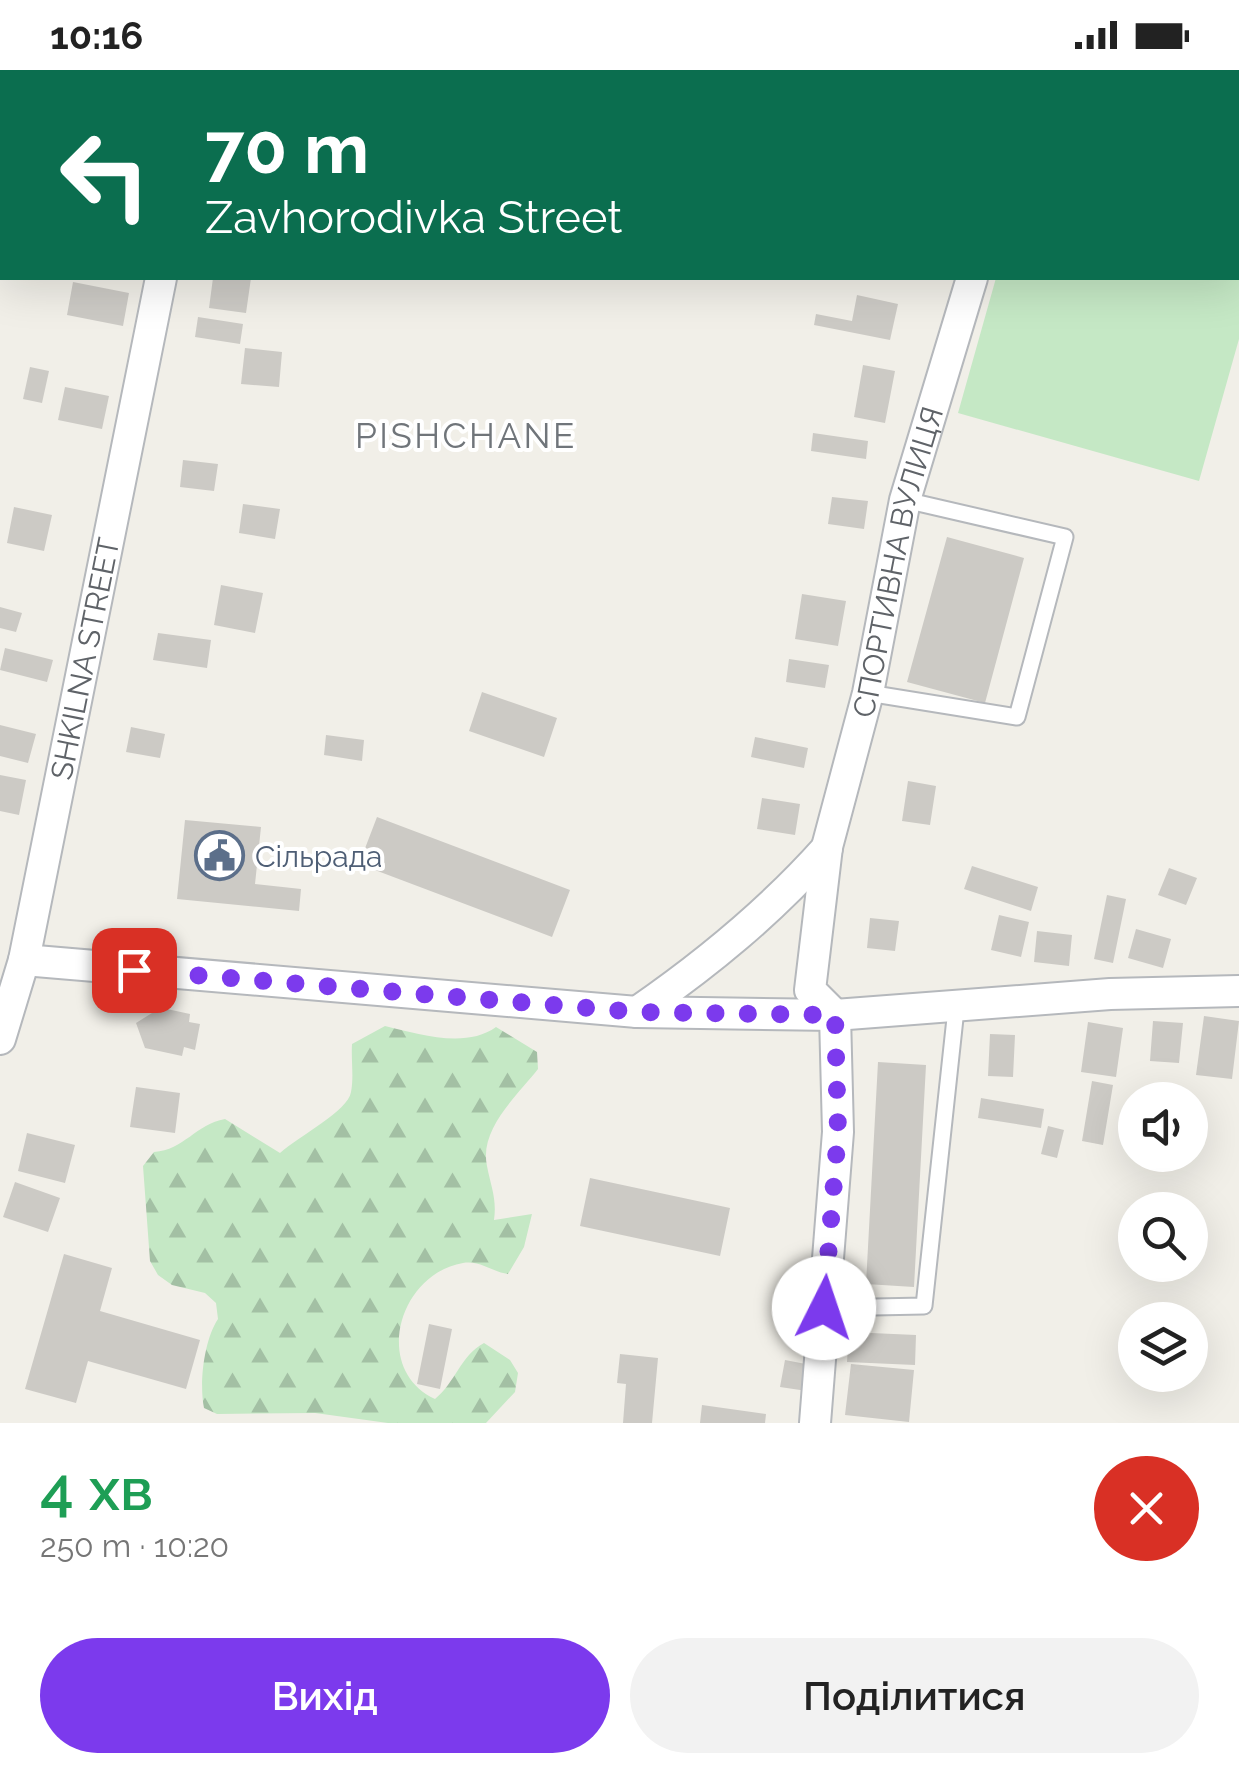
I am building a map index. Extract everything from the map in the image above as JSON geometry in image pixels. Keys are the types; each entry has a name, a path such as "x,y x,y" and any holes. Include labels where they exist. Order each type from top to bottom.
{"street":[{"name":"SHKILNA STREET","path":"0,1040 24,960 161,280"},
{"name":"СПОРТИВНА ВУЛИЦЯ","path":"835,1015 810,990 827,847 868,693 905,500 971,280"},
{"path":"637,1012 703,966 778,902 827,847"},
{"path":"24,960 637,1012 835,1015 1110,994 1239,991"},
{"path":"815,1423 838,1132 835,1015"}],"lane":[{"path":"868,693 1016,716 1065,537 905,500"},
{"path":"824,1308 924,1306 956,1008"}],"green space":[{"path":"995,280 1239,280 1239,339 1199,481 958,413"},
{"path":"385,1026 456,1038 484,1034 496,1027 537,1052 538,1069 494,1126 486,1152 494,1220 532,1214 524,1247 508,1274 463,1263 441,1271 422,1285 401,1324 399,1346 404,1367 415,1385 435,1399 469,1355 484,1343 510,1360 518,1373 515,1392 486,1423 388,1423 315,1413 217,1414 204,1408 202,1386 206,1350 218,1319 216,1303 205,1293 172,1285 158,1275 150,1261 143,1166 154,1152 174,1147 206,1126 225,1119 280,1153 348,1099 352,1086 352,1044"}],"building":[{"path":"213,280 251,280 246,313 209,308"},
{"path":"73,282 129,293 123,326 67,315"},
{"path":"857,295 898,304 890,340 814,325 816,314 852,321"},
{"path":"198,317 243,324 240,344 195,337"},
{"path":"245,348 282,352 279,387 241,384"},
{"path":"863,365 895,371 885,423 854,417"},
{"path":"30,367 49,371 42,403 23,399"},
{"path":"65,387 109,396 102,429 58,420"},
{"path":"813,433 868,441 866,459 811,451"},
{"path":"183,460 218,464 214,491 180,487"},
{"path":"832,497 868,501 864,529 828,524"},
{"path":"243,504 280,509 275,539 239,533"},
{"path":"14,507 52,515 44,551 7,543"},
{"path":"947,537 1024,558 985,703 907,682"},
{"path":"221,585 263,593 255,633 214,625"},
{"path":"802,594 846,601 838,646 795,639"},
{"path":"0,607 22,613 16,632 0,628"},
{"path":"158,633 211,640 207,668 153,660"},
{"path":"5,648 53,660 47,682 0,670"},
{"path":"789,659 829,665 825,688 786,682"},
{"path":"482,692 557,718 544,757 469,731"},
{"path":"0,725 36,734 28,763 0,756"},
{"path":"131,727 165,734 160,758 126,752"},
{"path":"326,735 364,740 362,761 324,755"},
{"path":"755,737 808,748 804,768 751,757"},
{"path":"0,775 26,780 19,815 0,811"},
{"path":"908,781 936,786 930,825 902,821"},
{"path":"762,798 800,804 795,835 757,829"},
{"path":"377,817 570,890 552,937 359,864"},
{"name":"Сільрада","path":"185,820 261,827 255,884 301,889 299,911 177,899"},
{"path":"972,866 1038,887 1031,911 964,889"},
{"path":"1169,868 1197,878 1186,905 1158,895"},
{"path":"1107,895 1126,899 1113,963 1094,959"},
{"path":"999,915 1029,922 1021,957 991,950"},
{"path":"870,918 899,921 895,951 867,948"},
{"path":"1136,929 1171,939 1163,968 1128,958"},
{"path":"1037,931 1072,935 1069,966 1034,962"},
{"path":"153,1006 190,1014 189,1022 200,1024 195,1050 184,1047 182,1056 145,1048 136,1023 152,1013"},
{"path":"1204,1016 1239,1021 1232,1079 1196,1075"},
{"path":"1153,1021 1183,1023 1179,1063 1150,1061"},
{"path":"1088,1022 1123,1028 1116,1077 1081,1072"},
{"path":"990,1034 1015,1035 1013,1077 988,1076"},
{"path":"878,1062 926,1065 914,1287 866,1284"},
{"path":"1092,1081 1113,1085 1103,1145 1082,1141"},
{"path":"136,1087 180,1093 175,1133 130,1127"},
{"path":"981,1098 1044,1109 1041,1128 978,1118"},
{"path":"1048,1126 1064,1130 1057,1158 1041,1154"},
{"path":"27,1133 75,1145 65,1183 18,1171"},
{"path":"590,1178 730,1208 720,1256 580,1226"},
{"path":"15,1182 60,1198 48,1232 3,1217"},
{"path":"64,1254 112,1268 100,1311 200,1340 186,1389 88,1361 76,1403 25,1389"},
{"path":"429,1324 452,1329 440,1389 417,1384"},
{"path":"849,1332 916,1335 915,1365 847,1362"},
{"path":"620,1354 658,1358 652,1423 623,1423 626,1384 617,1383"},
{"path":"785,1360 811,1365 807,1391 780,1387"},
{"path":"851,1364 914,1370 909,1422 845,1415"},
{"path":"702,1405 766,1414 765,1423 700,1423"}],"place":[{"name":"Сільрада","path":"220,856"}],"district":[{"name":"PISHCHANE","path":"466,435"}],"route":[{"path":"134,970 637,1012 835,1015 838,1132 824,1308"}]}
